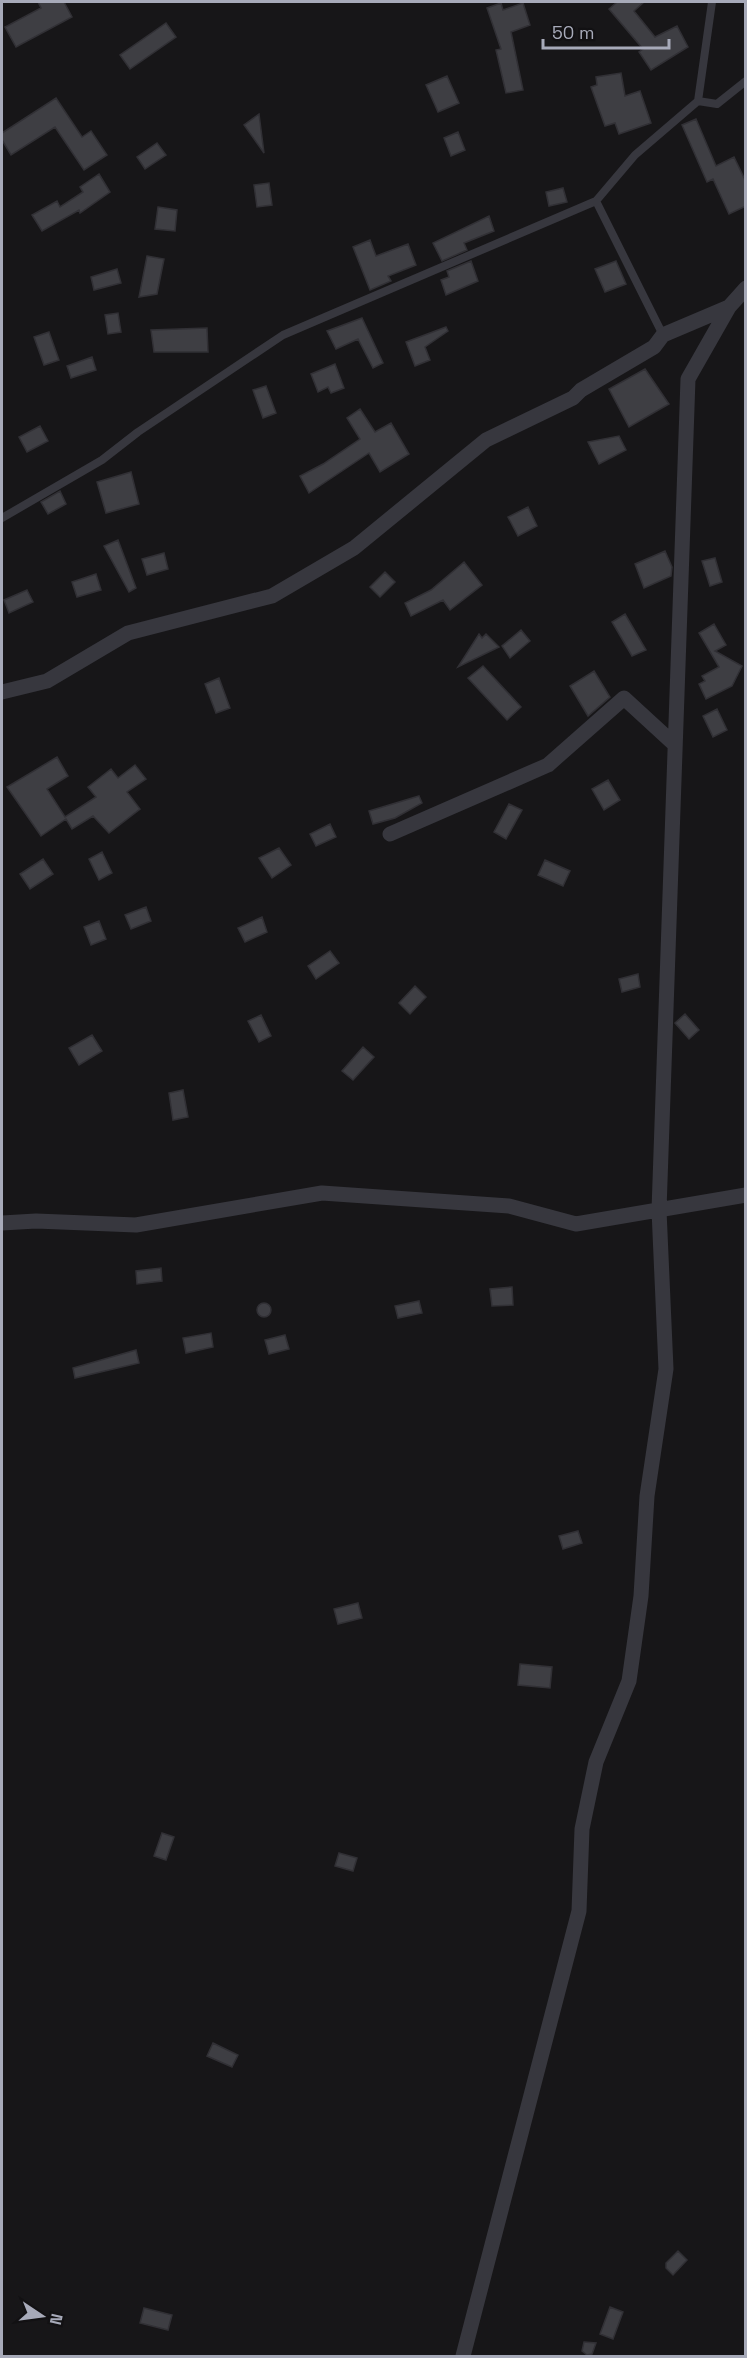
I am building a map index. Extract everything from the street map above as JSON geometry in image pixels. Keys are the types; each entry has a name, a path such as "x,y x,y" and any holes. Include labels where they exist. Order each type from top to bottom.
{"street":[{"path":"463,2356 579,1911 582,1829 596,1762 629,1681 641,1596 647,1496 666,1369 658,1210 673,743 688,379 729,307 746,288"},
{"path":"2,692 47,681 128,633 272,596 354,548 486,440 573,398 581,390 654,346 663,335 729,307"},
{"path":"390,834 548,765 624,698 673,743"},
{"path":"2,1224 36,1221 136,1226 322,1193 509,1206 576,1224 746,1195"}],"lane":[{"path":"2,518 102,460 138,432 284,334 596,201 635,155 698,101 711,22 712,2"},
{"path":"698,101 717,104 746,81"},
{"path":"596,201 663,335"}],"building":[{"path":"38,2 64,2 72,17 16,47 5,27 41,8"},
{"path":"617,2 644,2 634,11 655,37 677,26 688,47 651,70 639,52 643,49 609,9"},
{"path":"501,3 503,10 523,3 530,25 511,32 523,90 506,93 496,50 501,49 487,8"},
{"path":"166,23 176,37 130,69 120,55"},
{"path":"621,73 625,96 640,91 651,123 619,134 615,123 605,126 591,87 597,85 596,77"},
{"path":"447,76 459,103 438,112 426,85"},
{"path":"56,98 82,137 91,131 107,155 84,170 55,127 11,155 2,140 2,133"},
{"path":"259,114 264,153 244,125"},
{"path":"696,119 716,166 734,157 746,182 746,206 729,214 713,179 707,182 682,125"},
{"path":"458,132 465,150 451,156 444,138"},
{"path":"157,143 166,155 145,169 137,157"},
{"path":"99,174 110,192 80,213 79,210 42,231 32,215 57,201 60,207 83,192 80,187"},
{"path":"269,183 272,205 257,207 254,185"},
{"path":"563,188 567,202 549,206 546,192"},
{"path":"158,207 177,210 175,231 155,229"},
{"path":"489,216 494,231 464,243 467,250 442,261 433,243"},
{"path":"370,240 376,256 408,244 416,265 388,276 391,281 370,290 353,247"},
{"path":"147,256 164,259 157,294 139,297"},
{"path":"471,261 478,281 446,295 441,280 449,277 447,271"},
{"path":"616,261 626,284 605,292 595,269"},
{"path":"117,269 121,283 94,290 91,277"},
{"path":"118,313 121,332 108,334 105,315"},
{"path":"362,318 383,363 373,368 358,339 336,349 327,331"},
{"path":"446,327 448,331 425,347 430,360 415,366 406,342"},
{"path":"207,328 208,352 154,352 151,330"},
{"path":"49,332 59,360 44,365 34,337"},
{"path":"92,357 96,370 71,378 67,366"},
{"path":"335,364 344,388 331,393 328,387 318,392 311,374"},
{"path":"645,369 669,404 629,427 609,389"},
{"path":"266,386 276,413 263,418 253,390"},
{"path":"360,409 375,432 391,423 409,454 380,472 369,453 309,493 300,476 323,464 360,439 347,418"},
{"path":"40,426 48,441 27,452 19,437"},
{"path":"619,436 626,450 599,464 588,442"},
{"path":"131,472 139,504 106,513 97,482"},
{"path":"60,491 66,504 48,514 41,502"},
{"path":"528,507 537,526 518,536 508,517"},
{"path":"118,540 136,588 129,592 104,546"},
{"path":"665,551 672,567 671,576 644,588 635,564"},
{"path":"164,553 168,569 147,575 142,559"},
{"path":"715,558 722,582 710,586 702,561"},
{"path":"464,562 482,585 450,610 443,600 411,616 405,603 431,590"},
{"path":"385,572 395,582 380,597 370,587"},
{"path":"96,574 101,590 77,597 72,582"},
{"path":"27,590 33,602 9,613 4,600"},
{"path":"625,614 646,650 632,656 612,622"},
{"path":"714,624 726,645 715,651 742,666 732,686 706,699 699,684 705,681 702,676 719,667 699,633"},
{"path":"521,630 530,641 510,658 502,646"},
{"path":"479,634 482,638 486,634 499,647 458,667"},
{"path":"483,666 521,707 507,720 468,678"},
{"path":"594,671 610,697 588,716 570,686"},
{"path":"219,678 230,708 216,713 205,684"},
{"path":"717,709 727,730 713,737 703,716"},
{"path":"57,757 68,776 47,789 65,817 96,797 88,787 111,769 118,778 135,765 146,779 127,792 140,809 109,833 93,816 72,829 66,819 41,836 7,787"},
{"path":"608,780 620,800 604,810 592,789"},
{"path":"419,796 422,803 395,818 373,824 369,811"},
{"path":"509,804 522,810 506,839 494,832"},
{"path":"330,824 336,837 316,846 310,834"},
{"path":"279,848 291,865 272,878 259,858"},
{"path":"102,852 112,873 99,880 89,859"},
{"path":"43,859 53,874 30,889 20,874"},
{"path":"545,860 570,871 563,886 538,875"},
{"path":"146,907 151,921 131,929 125,915"},
{"path":"262,917 267,932 245,942 238,928"},
{"path":"99,921 106,939 91,945 84,927"},
{"path":"330,951 339,963 316,979 308,966"},
{"path":"638,974 640,987 622,992 619,979"},
{"path":"415,986 426,997 410,1014 399,1003"},
{"path":"685,1014 699,1030 689,1039 675,1023"},
{"path":"261,1015 271,1036 259,1042 248,1021"},
{"path":"92,1035 102,1051 79,1065 69,1048"},
{"path":"363,1047 374,1057 353,1080 342,1071"},
{"path":"183,1090 188,1117 173,1120 169,1093"},
{"path":"161,1268 162,1281 137,1284 136,1271"},
{"path":"512,1287 513,1305 492,1306 490,1289"},
{"path":"419,1301 422,1313 398,1318 395,1306"},
{"path":"261,1303 267,1303 271,1310 267,1317 261,1317 257,1313 257,1307"},
{"path":"211,1333 213,1347 186,1353 183,1338"},
{"path":"285,1335 289,1349 269,1354 265,1340"},
{"path":"136,1350 139,1363 75,1378 73,1368"},
{"path":"578,1531 582,1543 563,1549 559,1536"},
{"path":"358,1603 362,1618 338,1624 334,1609"},
{"path":"520,1664 552,1667 550,1688 518,1685"},
{"path":"162,1833 174,1837 166,1860 154,1856"},
{"path":"339,1853 357,1858 353,1871 335,1866"},
{"path":"213,2043 238,2055 232,2067 207,2056"},
{"path":"678,2251 687,2260 673,2275 666,2268 666,2263"},
{"path":"610,2307 623,2312 613,2339 600,2334"},
{"path":"144,2308 172,2315 168,2330 140,2323"},
{"path":"584,2342 596,2343 592,2354 587,2355 582,2351"}]}
